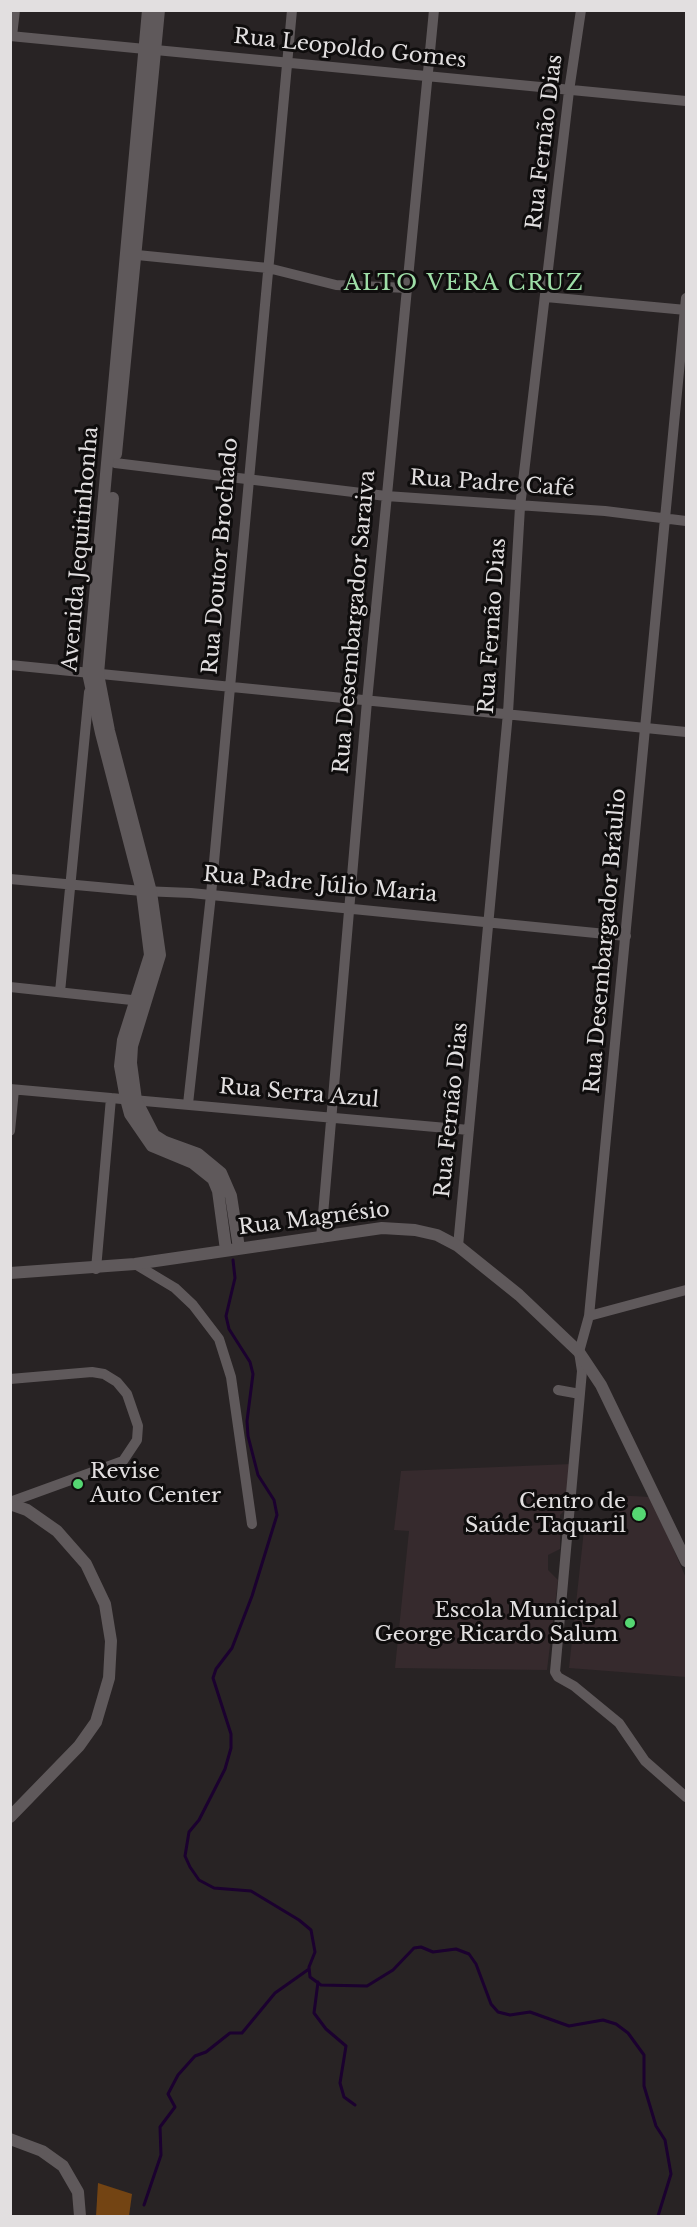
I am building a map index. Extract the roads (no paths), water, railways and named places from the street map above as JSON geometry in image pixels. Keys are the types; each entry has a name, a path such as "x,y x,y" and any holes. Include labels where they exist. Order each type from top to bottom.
{"street":[{"path":"11,36 15,10"},
{"name":"Avenida Jequitinhonha","path":"148,10 150,49 92,676 147,891 150,955 141,1001 123,1041 120,1066 131,1099 154,1135 165,1142 198,1154 221,1173 231,1196 239,1248"},
{"name":"Avenida Jequitinhonha","path":"150,49 159,10"},
{"name":"Rua Doutor Brochado","path":"188,1104 211,896 228,687 292,10"},
{"name":"Rua Desembargador Saraiva","path":"321,1238 367,701 434,10"},
{"name":"Rua Fernão Dias","path":"458,1246 490,921 507,713 520,507 569,91 581,10"},
{"name":"Rua Leopoldo Gomes","path":"11,36 687,101"},
{"path":"132,254 268,268 336,285 408,288"},
{"path":"546,297 686,310"},
{"name":"Rua Desembargador Bráulio","path":"687,298 589,1316 579,1352 582,1371 555,1672 558,1677 574,1686 613,1718 629,1736 645,1761 687,1797"},
{"name":"Avenida Jequitinhonha","path":"92,676 116,463 125,324"},
{"name":"Rua Padre Café","path":"116,463 386,496 520,507 605,511 687,521"},
{"path":"10,665 92,676 507,713 560,721 687,732"},
{"path":"60,992 92,676"},
{"path":"86,738 105,732"},
{"name":"Rua Padre Júlio Maria","path":"10,879 490,921 626,936"},
{"path":"10,987 141,1001"},
{"path":"10,1131 12,1090"},
{"name":"Rua Serra Azul","path":"12,1090 333,1116 469,1130"},
{"path":"96,1269 111,1098"},
{"name":"Avenida Jequitinhonha","path":"131,1099 130,1114 152,1146 194,1163 213,1179 219,1196 226,1250"},
{"name":"Rua Magnésio","path":"10,1273 96,1269 394,1227 437,1235 458,1246 519,1295 579,1352"},
{"path":"135,1264 175,1288 193,1305 219,1340 231,1377 252,1524"},
{"path":"589,1316 687,1290"},
{"path":"579,1352 601,1385 687,1561"},
{"path":"10,1379 92,1372 104,1374 117,1382 127,1394 138,1426 137,1440 123,1461 10,1503"},
{"path":"558,1390 580,1394"},
{"path":"10,1503 27,1510 57,1531 86,1564 105,1605 111,1650 109,1678 96,1722 79,1746 10,1817"},
{"path":"10,2139 42,2151 63,2166 78,2192 80,2217"}],"waterway":[{"path":"233,1260 235,1278 226,1316 229,1329 250,1362 253,1374 247,1421 248,1436 258,1475 274,1500 277,1515 252,1596 232,1648 216,1669 213,1678 231,1734 231,1748 225,1769 199,1820 189,1832 185,1856 199,1880 214,1888 251,1891 299,1920 311,1930 315,1952 309,1967 310,1977 321,1985 367,1986 393,1970 414,1948 421,1947 433,1952 456,1949 469,1954 476,1964 491,2004 498,2012 510,2015 530,2012 569,2026 603,2020 616,2024 628,2033 644,2055 644,2086 656,2126 665,2140 671,2174 658,2216"},
{"path":"144,2205 161,2155 160,2127 175,2107 168,2094 178,2075 195,2056 206,2052 230,2033 242,2033 275,1993 309,1969"},
{"path":"318,1982 314,2013 326,2029 346,2046 340,2083 344,2097 355,2105"}],"place":[{"name":"Revise Auto Center","path":"78,1484"},
{"name":"Centro de Saúde Taquaril","path":"639,1514"},
{"name":"Escola Municipal George Ricardo Salum","path":"630,1623"}],"district":[{"name":"ALTO VERA CRUZ","path":"464,284"}]}
